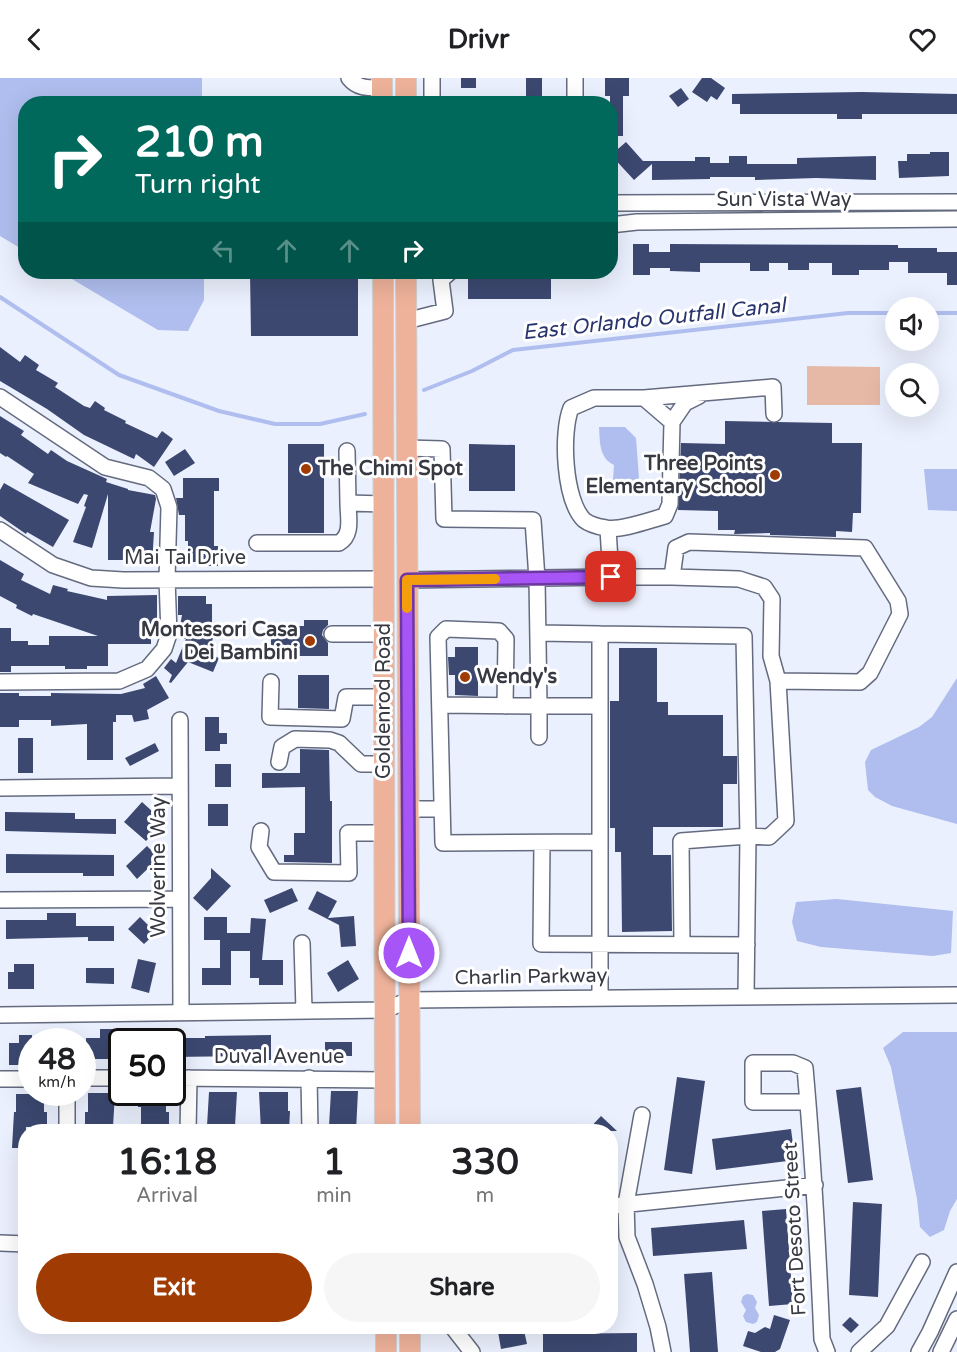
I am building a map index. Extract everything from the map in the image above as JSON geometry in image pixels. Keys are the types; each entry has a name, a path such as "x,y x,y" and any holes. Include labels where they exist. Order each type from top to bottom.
{"main road":[{"path":"406,78 406,96"},
{"name":"Goldenrod Road","path":"383,279 385,1124"},
{"name":"Goldenrod Road","path":"406,279 410,1124"},
{"path":"384,471 390,475 391,481 392,545 398,567 407,580"},
{"path":"383,579 391,583 399,603 398,684 408,698"},
{"path":"386,1334 386,1352"},
{"path":"410,1334 410,1352"}],"street":[{"path":"349,78 354,84 363,88 382,90"},
{"path":"432,78 432,96"},
{"path":"575,78 575,96"},
{"name":"Sun Vista Way","path":"618,203 957,202"},
{"name":"Sun Vista Way","path":"618,224 637,222 957,219"},
{"path":"406,321 445,310 442,279"},
{"path":"705,393 685,403 672,422 670,504 665,516 608,529 585,521 573,503 566,465 568,416 571,408 594,398 644,398 773,387 774,414"},
{"path":"0,397 105,467 149,478 163,489 169,507 167,579 169,633 164,650 147,669 119,681 0,682"},
{"path":"644,398 672,422"},
{"path":"407,448 442,449 444,519 533,520 537,579 539,737"},
{"path":"257,543 339,543 345,540 348,532 347,451"},
{"path":"348,503 384,504"},
{"path":"608,529 611,577"},
{"name":"Mai Tai Drive","path":"0,530 53,565 91,578 383,579"},
{"path":"672,577 676,548 689,543 865,548 900,608 900,614 870,673 860,681 778,681"},
{"path":"407,580 672,577 740,579 764,587 772,599 771,656 778,681 786,821 769,837 748,836 681,841 682,944"},
{"path":"505,706 506,639 499,631 446,629 438,637 443,843 600,842"},
{"path":"538,633 744,636 748,836 746,995"},
{"path":"332,634 383,634"},
{"path":"600,634 600,997"},
{"path":"272,682 270,717 342,719 346,697 384,697"},
{"path":"440,704 600,706"},
{"name":"Wolverine Way","path":"180,720 181,1013"},
{"path":"279,762 282,747 294,739 318,738 339,743 361,764 384,764"},
{"path":"0,788 180,786"},
{"path":"408,809 442,809"},
{"path":"261,831 259,847 274,872 349,873 348,833 384,833"},
{"path":"542,843 541,944 747,945"},
{"path":"0,900 180,899"},
{"path":"303,943 304,1010"},
{"name":"Charlin Parkway","path":"0,1015 385,1010 409,1000 746,995 957,995"},
{"path":"188,1124 189,1078"},
{"name":"Duval Avenue","path":"189,1078 385,1080"},
{"path":"309,1078 310,1124"},
{"path":"0,1079 18,1079"},
{"name":"Fort Desoto Street","path":"808,1102 815,1185 822,1339 827,1352"},
{"path":"67,1106 67,1124"},
{"path":"642,1115 618,1205 627,1237 645,1284 663,1352"},
{"path":"618,1205 815,1185"},
{"path":"0,1242 18,1243"},
{"path":"859,1352 886,1326 922,1262"},
{"path":"919,1352 957,1272"},
{"path":"941,1352 957,1319"},
{"path":"458,1334 472,1352"}],"shaded area":[{"path":"807,366 880,367 880,405 807,405"}],"water":[{"path":"0,78 202,78 202,96 18,96 18,247 0,236"},
{"path":"72,279 204,279 204,300 188,331 158,330"},
{"path":"599,427 625,427 636,438 639,478 630,491 613,480 614,465 603,454"},
{"path":"924,469 957,469 957,511 928,510"},
{"path":"957,678 957,824 892,806 875,797 868,790 865,762 871,750 919,727 932,717"},
{"path":"837,899 953,911 951,953 933,956 821,947 797,941 792,922 796,902"},
{"path":"903,1032 957,1032 957,1199 950,1211 944,1230 930,1237 920,1227 917,1199 891,1067 883,1048"},
{"path":"753,1295 757,1302 755,1308 759,1315 757,1322 753,1324 746,1322 743,1316 746,1310 741,1302 743,1296"}],"building":[{"path":"461,78 476,78 476,88 461,88"},
{"path":"526,78 542,78 542,96 526,96"},
{"path":"605,78 629,78 629,96 623,96 623,136 618,136 618,96 605,96"},
{"path":"702,78 711,78 725,88 717,100 711,96 707,102 692,92"},
{"path":"681,88 689,99 678,107 669,96"},
{"path":"862,92 957,94 957,114 862,114 862,119 837,119 837,114 740,114 740,104 732,104 732,94"},
{"path":"626,142 643,161 695,161 695,157 710,157 710,163 729,163 729,156 747,156 747,164 797,164 797,158 876,156 876,180 816,178 755,180 755,177 710,177 710,179 652,180 652,164 634,180 618,163 618,149"},
{"path":"930,152 949,152 949,176 899,178 898,161 907,161 907,154 930,154"},
{"path":"633,244 649,244 649,252 670,252 670,244 898,245 898,248 937,248 937,252 957,252 957,285 947,285 947,273 908,273 908,262 889,262 889,270 859,270 859,275 832,275 832,263 809,263 809,270 788,270 788,263 769,263 769,271 750,271 750,263 700,263 700,272 650,268 650,275 633,275"},
{"path":"250,279 358,279 358,336 251,336"},
{"path":"468,279 551,279 551,299 468,299"},
{"path":"0,347 20,362 25,355 39,365 36,370 58,383 55,387 84,406 90,408 95,401 105,408 104,410 126,421 125,423 157,438 162,431 173,439 154,467 136,454 134,459 84,435 47,409 0,381"},
{"path":"0,416 24,431 21,435 48,454 51,450 67,461 107,479 106,482 128,490 155,495 150,532 154,532 152,564 133,563 133,560 108,560 108,494 92,548 73,542 88,495 84,494 78,504 28,483 34,474 0,453"},
{"path":"725,421 832,423 832,443 862,443 861,513 853,513 852,532 836,531 836,537 770,535 770,533 734,534 735,530 718,530 718,511 678,510 681,443 725,444"},
{"path":"288,444 324,444 324,533 288,533"},
{"path":"469,444 515,445 515,491 469,491"},
{"path":"185,449 195,463 174,476 165,462"},
{"path":"183,478 219,478 219,491 214,491 214,546 218,546 218,566 197,566 197,562 188,562 185,515 179,515 176,498 183,498"},
{"path":"4,483 69,520 53,547 27,532 26,534 0,516 0,490"},
{"path":"0,560 24,574 21,580 50,594 53,585 68,589 67,591 107,600 107,596 157,595 157,625 151,625 151,644 108,644 108,666 65,669 65,666 11,666 11,672 0,672 0,628 11,628 11,641 28,641 28,645 49,645 49,636 98,636 33,614 32,616 0,596"},
{"path":"178,596 206,596 206,604 212,604 212,629 215,630 209,654 219,658 213,672 188,662 171,683 169,682 172,675 164,668 171,659 176,663 186,639 178,637 182,615 178,615"},
{"path":"304,620 328,620 328,625 322,635 328,643 328,656 280,656 280,646 271,647 271,626 304,626"},
{"path":"455,647 478,647 478,696 455,695 455,675 449,675 448,657 455,657"},
{"path":"619,648 657,648 657,702 668,702 668,715 723,715 723,756 737,756 737,784 723,784 723,827 653,827 653,855 671,855 672,931 622,932 621,852 615,852 615,828 610,828 610,701 619,701"},
{"path":"298,675 329,675 329,709 298,708"},
{"path":"156,676 169,698 147,710 149,719 134,722 132,715 116,715 116,722 113,722 113,760 87,760 87,724 51,726 51,720 19,720 19,727 0,727 0,693 19,693 19,696 51,696 51,693 121,694 145,688 143,684"},
{"path":"205,717 219,717 219,733 227,733 227,744 220,744 220,751 205,751"},
{"path":"18,738 33,738 33,773 18,773"},
{"path":"155,743 159,751 130,766 125,758"},
{"path":"300,749 329,750 332,863 284,862 284,855 294,855 294,833 305,833 305,787 262,788 262,773 300,773"},
{"path":"215,764 231,764 231,787 215,787"},
{"path":"142,802 164,822 146,841 124,822"},
{"path":"208,804 228,804 228,826 208,826"},
{"path":"5,812 75,813 75,819 116,819 116,834 5,831"},
{"path":"147,846 159,858 137,879 126,866"},
{"path":"6,854 114,855 114,876 83,876 83,873 6,873"},
{"path":"211,868 231,886 207,911 193,898 211,878"},
{"path":"292,888 298,901 270,913 264,900"},
{"path":"317,891 337,901 328,918 354,916 356,946 341,947 339,925 308,909"},
{"path":"47,913 76,913 76,926 114,926 114,941 88,941 88,937 6,939 6,920 47,920"},
{"path":"140,917 156,933 144,944 128,929"},
{"path":"204,917 227,917 227,933 250,933 251,918 266,919 262,960 283,960 283,985 259,985 259,978 250,978 250,951 231,951 231,985 202,985 202,968 220,968 220,940 204,940"},
{"path":"138,959 156,963 149,993 131,988"},
{"path":"348,960 359,979 338,992 327,973"},
{"path":"14,964 34,964 34,989 8,989 8,972 14,972"},
{"path":"86,968 114,968 114,984 86,983"},
{"path":"100,1029 108,1029 108,1059 96,1059 96,1038 100,1038"},
{"path":"271,1035 271,1060 249,1060 249,1056 186,1057 186,1038 205,1038 205,1036"},
{"path":"325,1042 352,1042 352,1056 325,1056"},
{"path":"9,1043 18,1043 18,1065 9,1065"},
{"path":"677,1077 705,1081 692,1174 664,1170"},
{"path":"861,1087 873,1180 848,1183 836,1090"},
{"path":"331,1091 358,1091 356,1124 329,1124"},
{"path":"209,1092 237,1092 235,1124 207,1124"},
{"path":"259,1092 288,1092 289,1124 261,1124"},
{"path":"96,1093 108,1093 108,1106 114,1106 113,1124 85,1124 85,1112 88,1112 88,1106 96,1106"},
{"path":"16,1094 18,1094 18,1106 44,1106 44,1112 47,1112 47,1124 18,1124 18,1148 12,1148 14,1112 16,1112"},
{"path":"138,1106 166,1106 166,1112 169,1112 169,1124 141,1124 141,1107"},
{"path":"601,1116 610,1124 594,1124"},
{"path":"791,1129 795,1160 716,1170 712,1139"},
{"path":"853,1202 882,1204 878,1297 849,1295"},
{"path":"786,1209 793,1304 769,1306 762,1211"},
{"path":"744,1220 747,1249 653,1256 651,1228"},
{"path":"712,1272 718,1352 690,1352 684,1274"},
{"path":"774,1315 790,1320 780,1349 775,1352 761,1352 743,1346 748,1331 755,1333 765,1327 770,1329"},
{"path":"850,1317 859,1325 851,1333 842,1325"},
{"path":"637,1333 637,1352 543,1352 543,1334"},
{"path":"498,1334 525,1334 527,1344 501,1349"}],"waterway":[{"name":"East Orlando Outfall Canal","path":"0,297 119,375 219,411 275,424 320,424 365,414"},
{"name":"East Orlando Outfall Canal","path":"424,390 472,371 513,350 848,313 885,313"},
{"name":"East Orlando Outfall Canal","path":"939,313 957,313"}],"slow traffic":[{"path":"407,608 407,580 495,579"}],"place":[{"name":"The Chimi Spot","path":"306,469"},
{"name":"Three Points Elementary School","path":"775,475"},
{"name":"Montessori Casa Dei Bambini","path":"310,641"},
{"name":"Wendy's","path":"465,677"}],"route":[{"path":"409,953 407,580 611,577"}]}
